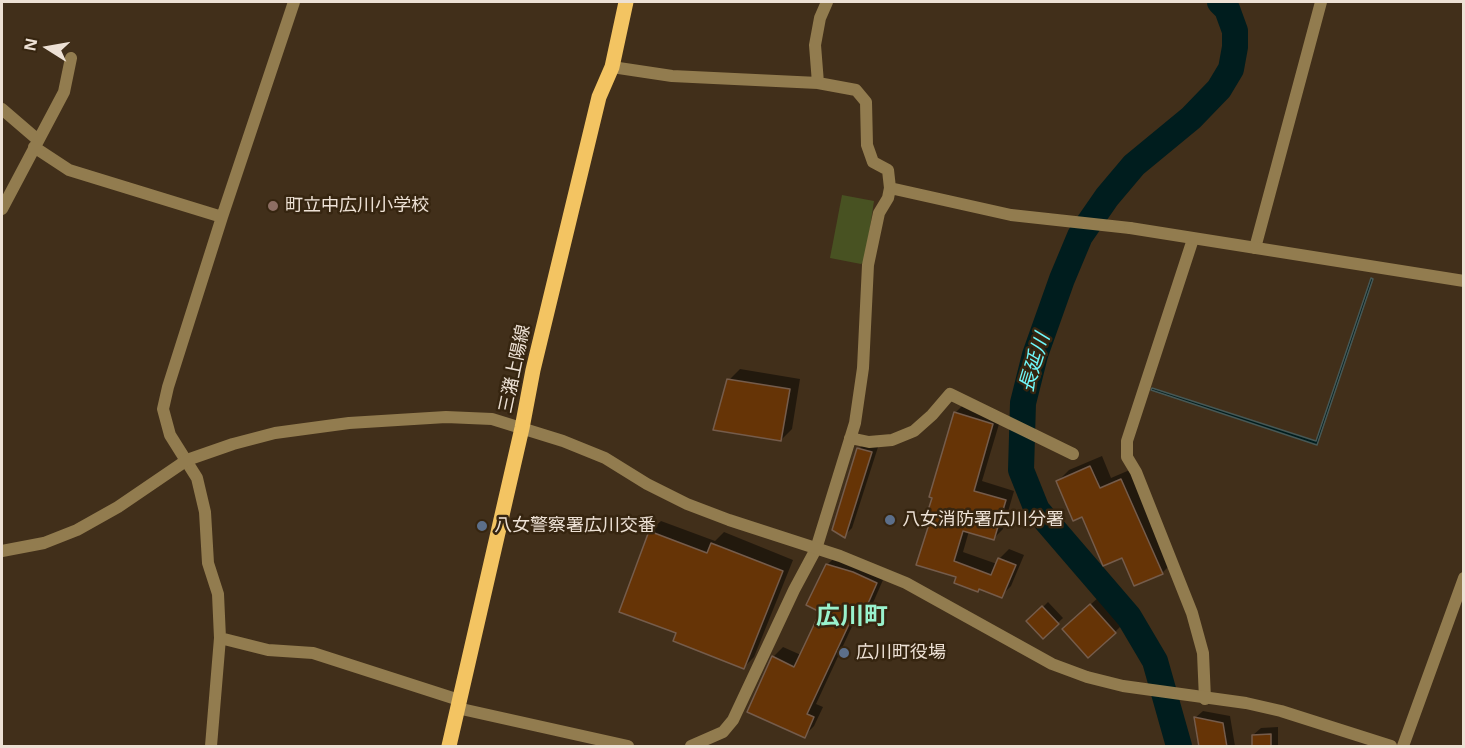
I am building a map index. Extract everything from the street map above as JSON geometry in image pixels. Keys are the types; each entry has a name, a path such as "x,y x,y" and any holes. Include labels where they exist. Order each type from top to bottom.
{"main road":[{"name":"三潴上陽線","path":"449,747 522,428 533,370 599,97 612,67 626,2"}],"street":[{"path":"212,747 220,638 218,594 208,563 205,512 197,478 170,435 164,409 168,387 222,217 294,2"},
{"path":"818,82 814,45 820,18 827,2"},
{"path":"1255,248 1321,2"},
{"path":"2,209 64,92 71,58"},
{"path":"612,67 672,76 818,82 856,90 866,102 867,145 873,162 888,171 890,188 888,198 879,213 868,265 863,368 855,423 816,549 794,590 733,720 723,732 691,747"},
{"path":"2,109 36,143 69,170 222,217"},
{"path":"890,188 1011,215 1130,228 1464,281"},
{"path":"1193,238 1127,441 1127,457 1136,472 1192,613 1203,653 1206,699"},
{"path":"850,438 869,442 892,440 914,431 950,394 1073,454"},
{"path":"2,551 44,543 77,530 118,507 187,460 233,444 274,433 349,423 458,418 492,419 563,441 605,458 647,484 687,504 840,556 906,583 1052,664 1087,677 1123,686 1246,703 1281,711 1391,747"},
{"path":"1403,747 1464,578"},
{"path":"220,638 268,650 313,653 458,704 628,747"}],"green space":[{"path":"842,195 874,201 865,261 861,264 830,258"}],"water":[{"path":"1371,278 1373,279 1317,445 1151,390 1152,388 1316,441"}],"building":[{"path":"727,379 790,389 781,441 713,430"},
{"path":"954,412 993,424 974,491 1006,500 994,540 963,531 954,561 991,575 998,558 1016,565 1002,598 954,583 956,577 916,565 930,521 925,520 932,498 929,497"},
{"path":"857,448 872,452 845,538 832,530"},
{"path":"1090,466 1100,488 1121,479 1163,574 1134,586 1122,558 1103,566 1082,517 1073,521 1056,481"},
{"path":"649,531 707,553 711,543 783,571 744,669 673,641 676,633 619,612"},
{"path":"826,564 853,572 877,583 859,624 851,620 807,714 814,717 805,738 747,712 772,656 794,667 820,612 806,605"},
{"path":"1090,604 1116,633 1088,658 1062,629"},
{"path":"1042,606 1059,624 1043,639 1026,621"},
{"path":"1194,717 1223,723 1227,747 1199,747"},
{"path":"1271,734 1271,747 1252,747 1252,735"}],"waterway":[{"name":"長延川","path":"1179,746 1155,661 1129,617 1037,510 1021,470 1023,403 1035,355 1080,236 1107,197 1134,165 1191,118 1219,89 1231,69 1235,31 1227,9 1220,2"}],"place":[{"name":"町立中広川小学校","path":"273,206"},
{"name":"八女消防署広川分署","path":"890,520"},
{"name":"八女警察署広川交番","path":"482,526"},
{"name":"広川町役場","path":"844,653"}],"district":[{"name":"広川町","path":"852,617"}]}
